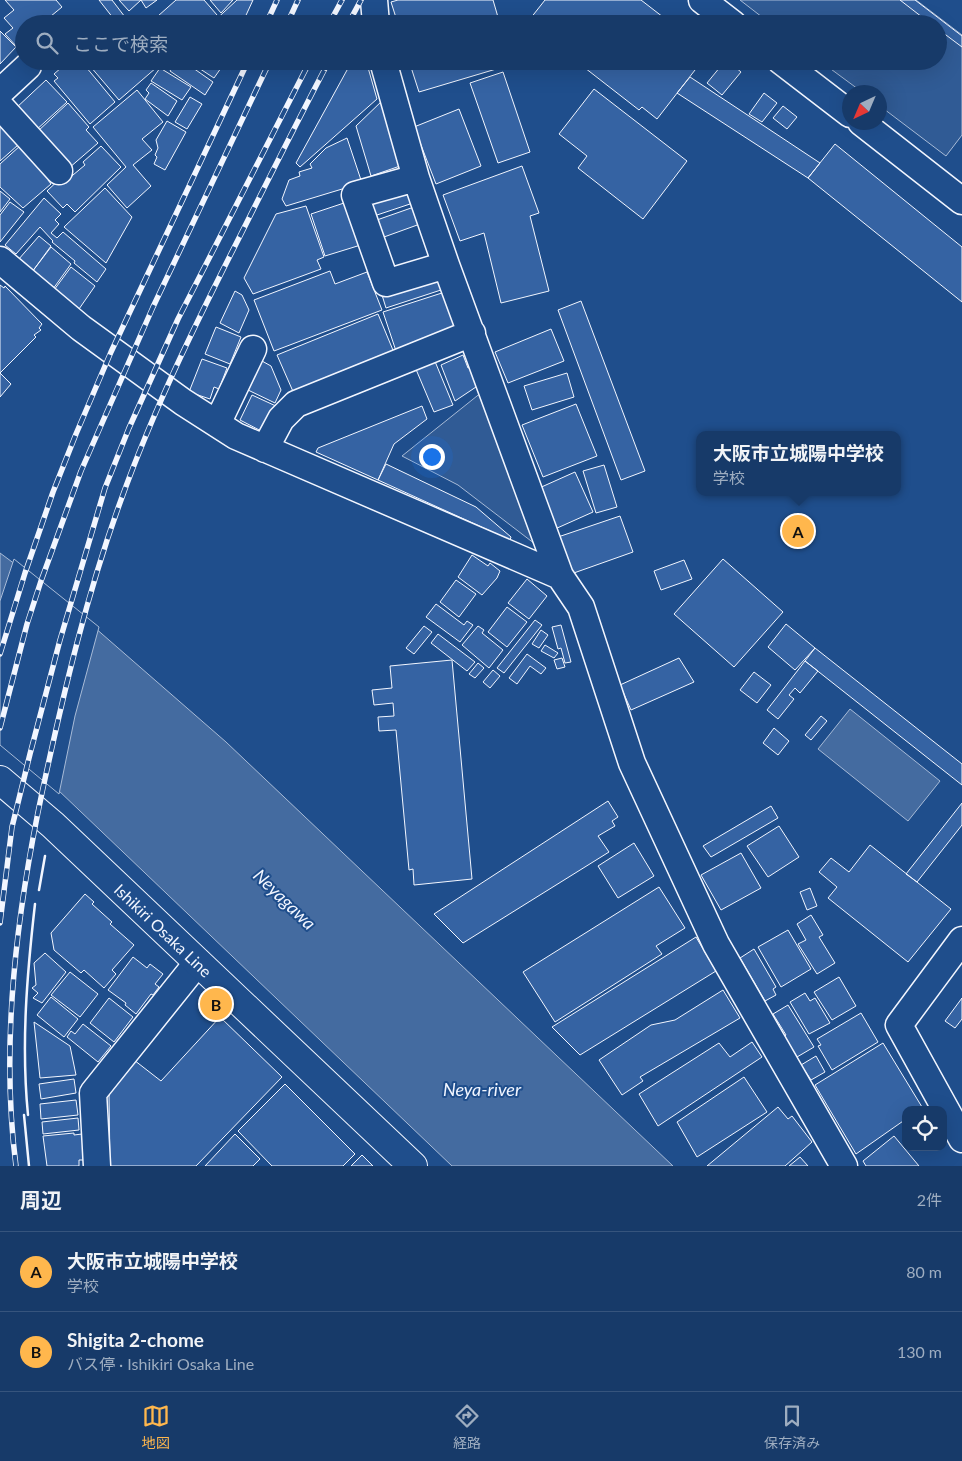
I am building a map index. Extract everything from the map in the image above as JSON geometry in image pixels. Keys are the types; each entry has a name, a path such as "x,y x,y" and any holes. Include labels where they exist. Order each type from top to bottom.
{"main road":[{"name":"Ishikiri Osaka Line","path":"0,780 53,825 413,1166"}],"street":[{"path":"702,0 721,15"},
{"path":"0,92 24,70"},
{"path":"386,70 416,178 446,265 560,576 581,607 632,763 716,944 844,1166"},
{"path":"793,70 842,108"},
{"path":"0,106 59,171"},
{"path":"871,130 962,201"},
{"path":"416,178 354,194 386,283 446,265"},
{"path":"0,260 81,328 183,402 217,424 265,449 560,576"},
{"path":"265,449 281,419 296,404 472,333"},
{"path":"217,424 253,349"},
{"path":"962,940 899,1025 962,1139"},
{"path":"97,1166 93,1093 198,962"}],"shaded area":[{"path":"740,0 916,0 936,15 759,15"},
{"path":"947,24 962,35 962,135 946,156 887,111 887,85 853,85 832,70 947,70"},
{"path":"487,388 535,544 458,485 402,456"}],"water":[{"name":"Neya-river","path":"0,553 54,593 226,742 673,1166 452,1166 57,789 0,741"},
{"path":"850,709 940,781 908,821 818,749"}],"pier":[{"path":"14,559 99,627 75,716 59,794 0,745 0,601"}],"building":[{"path":"5,0 56,0 62,7 52,15 15,15 15,45 5,34 13,28 4,18 14,10"},
{"path":"99,0 112,0 123,15 111,15"},
{"path":"119,0 141,0 129,11"},
{"path":"141,0 157,0 146,8"},
{"path":"176,0 204,0 217,15 159,15"},
{"path":"210,0 233,0 221,13"},
{"path":"237,0 253,0 246,15 221,15"},
{"path":"398,0 493,0 497,15 395,15 391,2"},
{"path":"545,0 641,0 660,15 533,15"},
{"path":"900,0 915,0 935,15 919,15"},
{"path":"947,25 962,36 962,47 947,36"},
{"path":"0,31 15,48 0,64"},
{"path":"59,70 88,70 115,102 90,124 54,81 58,78 54,74"},
{"path":"93,70 154,70 119,100"},
{"path":"159,70 163,70 191,87 182,100 151,81"},
{"path":"196,70 213,82 205,95 170,71"},
{"path":"202,70 220,70 214,78"},
{"path":"347,70 369,70 377,99 300,167 296,163"},
{"path":"412,70 493,70 419,92"},
{"path":"588,70 695,70 657,119 642,107 639,110"},
{"path":"718,70 739,70 741,72 722,95 707,83"},
{"path":"503,72 530,152 498,163 470,83"},
{"path":"690,77 820,163 808,178 677,93"},
{"path":"46,80 67,102 35,131 15,109"},
{"path":"151,83 177,101 168,116 145,99 149,93 146,90"},
{"path":"594,89 687,161 643,219 578,168 587,156 559,134"},
{"path":"137,90 163,122 142,139 152,150 133,165 151,186 127,208 107,185 126,167 93,127"},
{"path":"764,93 777,103 762,122 749,114"},
{"path":"190,97 202,104 187,129 175,122"},
{"path":"384,99 403,165 371,176 356,126"},
{"path":"68,103 89,127 86,130 98,143 69,168 37,132"},
{"path":"783,106 797,117 787,129 773,118"},
{"path":"459,109 481,166 436,184 414,127"},
{"path":"167,121 186,132 165,170 154,164 158,148 156,140"},
{"path":"0,125 18,145 0,161"},
{"path":"347,138 362,183 286,206 282,199 289,180 300,176 299,172 312,168 310,164 326,148"},
{"path":"835,144 962,247 962,302 808,178"},
{"path":"21,145 51,177 48,180 51,184 23,208 0,187 0,164"},
{"path":"101,146 121,167 75,212 67,204 63,208 47,191 63,176 67,180 85,165 83,162"},
{"path":"522,166 539,213 530,216 549,291 501,303 484,233 460,241 443,195"},
{"path":"406,184 413,203 374,216 364,199"},
{"path":"105,188 132,217 106,263 64,227"},
{"path":"0,191 10,199 0,212"},
{"path":"44,198 61,214 55,220 59,224 51,233 57,238 63,232 106,269 97,282 52,242 40,227 16,254 5,245"},
{"path":"350,201 364,244 325,256 311,214"},
{"path":"10,202 24,212 0,242 0,215"},
{"path":"306,206 324,257 317,260 321,269 253,294 244,278 276,214"},
{"path":"414,207 420,224 384,237 382,232 378,234 374,221"},
{"path":"39,236 51,246 32,272 18,260"},
{"path":"51,247 71,264 53,289 32,272"},
{"path":"71,267 95,286 79,309 54,290"},
{"path":"330,271 335,284 367,272 382,310 274,351 254,300"},
{"path":"443,275 447,288 386,308 382,295"},
{"path":"0,285 4,288 5,286 42,324 39,328 41,330 34,335 36,337 0,373"},
{"path":"235,291 242,295 249,310 239,333 220,323"},
{"path":"448,291 462,333 397,354 383,312"},
{"path":"581,301 645,471 621,480 558,310"},
{"path":"378,314 395,355 295,396 277,355"},
{"path":"216,327 241,337 230,364 205,354"},
{"path":"551,329 564,361 508,383 495,352"},
{"path":"463,355 468,368 473,366 479,385 455,401 441,365"},
{"path":"202,359 227,368 219,389 214,387 210,399 189,392"},
{"path":"434,359 453,405 434,412 415,367"},
{"path":"262,361 271,366 281,390 275,403 248,390"},
{"path":"0,373 11,384 0,397"},
{"path":"567,373 574,397 532,410 524,386"},
{"path":"252,395 278,407 265,433 240,420"},
{"path":"576,404 597,456 543,477 522,425"},
{"path":"422,406 427,419 394,444 378,480 316,452 318,448"},
{"path":"386,464 476,507 511,537 510,540 378,480"},
{"path":"604,465 617,507 596,513 583,471"},
{"path":"575,472 593,512 555,529 537,489"},
{"path":"620,516 633,552 571,574 558,537"},
{"path":"472,555 488,566 490,563 500,571 497,578 482,595 458,577"},
{"path":"723,559 783,612 734,667 674,614"},
{"path":"684,560 692,579 661,590 654,571"},
{"path":"527,579 547,596 529,619 508,603"},
{"path":"456,580 476,594 459,617 440,602"},
{"path":"436,604 464,625 467,621 473,625 460,642 426,617"},
{"path":"507,607 527,622 507,647 488,632"},
{"path":"535,620 542,625 504,673 497,668"},
{"path":"786,624 815,648 795,670 768,647"},
{"path":"561,625 571,662 565,663 561,648 558,649 552,627"},
{"path":"424,626 432,632 414,654 406,648"},
{"path":"478,626 484,630 482,633 503,650 489,668 462,645"},
{"path":"541,630 548,635 539,648 532,644"},
{"path":"438,634 475,662 467,671 431,643"},
{"path":"545,645 558,653 554,658 541,651"},
{"path":"815,648 962,764 962,785 805,661"},
{"path":"527,654 546,668 541,674 530,666 517,684 509,678"},
{"path":"562,658 565,667 557,669 554,660"},
{"path":"679,658 694,682 631,710 620,685"},
{"path":"452,660 472,879 414,885 413,869 409,870 396,730 379,731 378,717 394,716 393,703 374,705 372,690 392,688 390,666"},
{"path":"805,661 818,671 800,693 795,688 789,695 794,699 778,719 767,710"},
{"path":"478,663 484,668 475,678 469,674"},
{"path":"493,670 500,676 490,688 483,682"},
{"path":"754,672 771,685 757,703 740,690"},
{"path":"821,716 827,721 811,740 805,735"},
{"path":"774,728 789,741 778,755 763,743"},
{"path":"608,801 618,817 612,821 615,826 598,836 609,852 463,943 434,914"},
{"path":"962,803 962,825 917,882 906,874"},
{"path":"771,806 778,818 711,857 703,846"},
{"path":"779,826 799,857 768,877 747,846"},
{"path":"634,843 654,876 618,898 598,866"},
{"path":"870,845 951,909 908,962 828,898 837,887 819,872 831,858 849,872"},
{"path":"741,853 761,888 721,910 701,875"},
{"path":"659,887 685,928 656,946 662,954 555,1022 523,972"},
{"path":"810,888 817,906 807,910 800,892"},
{"path":"85,894 94,902 92,904 112,922 110,924 134,945 112,970 116,974 104,988 84,970 81,973 54,950 51,933"},
{"path":"811,915 823,935 819,937 835,963 817,974 798,944 806,940 797,924"},
{"path":"788,930 811,969 781,987 758,947"},
{"path":"696,937 716,971 580,1055 552,1027"},
{"path":"754,949 776,987 773,989 776,995 765,1001 740,958"},
{"path":"45,953 66,972 42,1003 33,998 38,993 32,988 36,985 34,963"},
{"path":"133,957 147,968 150,964 163,974 155,984 159,987 153,995 151,994 136,1014 125,1005 126,1003 108,990"},
{"path":"70,972 98,994 80,1017 51,995"},
{"path":"839,977 856,1006 832,1020 814,992"},
{"path":"723,990 740,1018 640,1077 643,1081 622,1095 599,1060 651,1025 675,1020"},
{"path":"805,993 810,1001 815,998 830,1023 809,1034 790,1002"},
{"path":"51,997 78,1019 64,1037 37,1015"},
{"path":"109,998 133,1017 114,1042 90,1023"},
{"path":"962,998 962,1019 955,1028 945,1021"},
{"path":"788,1005 814,1047 797,1057 784,1037 786,1035 773,1014"},
{"path":"861,1013 878,1042 832,1070 818,1046 821,1045 817,1039"},
{"path":"220,1017 282,1077 196,1166 110,1166 109,1096 112,1087 134,1060 161,1081"},
{"path":"34,1022 70,1046 76,1075 40,1078"},
{"path":"83,1024 111,1046 98,1062 67,1037 71,1031 75,1034"},
{"path":"752,1042 762,1057 658,1126 639,1094 719,1043 730,1057"},
{"path":"883,1043 921,1106 902,1106 902,1122 856,1154 815,1085"},
{"path":"816,1056 825,1072 811,1080 801,1065"},
{"path":"744,1077 767,1112 697,1157 677,1122"},
{"path":"74,1079 76,1093 41,1099 39,1084"},
{"path":"285,1084 355,1154 343,1166 272,1166 238,1131"},
{"path":"76,1100 78,1115 41,1119 40,1104"},
{"path":"778,1107 788,1119 792,1116 812,1142 785,1166 707,1166"},
{"path":"78,1118 79,1130 43,1134 42,1122"},
{"path":"74,1133 74,1135 82,1134 85,1160 79,1160 79,1166 47,1166 43,1136"},
{"path":"235,1134 260,1159 253,1166 205,1166"},
{"path":"894,1136 902,1146 902,1151 906,1151 919,1166 866,1166 863,1161"},
{"path":"362,1155 373,1166 351,1166"},
{"path":"800,1157 808,1166 789,1166"}],"railway":[{"path":"270,15 277,0"},
{"path":"291,15 298,0"},
{"path":"334,15 342,0"},
{"path":"353,15 361,0"},
{"path":"0,654 25,573 53,492 76,434 111,352 244,70"},
{"path":"0,728 27,624 81,471 153,307 266,70"},
{"path":"0,923 12,827 60,640 105,488 129,428 178,319 305,70"},
{"path":"16,1166 10,1072 14,976 19,929 43,788 87,606 121,500 162,398 208,299 324,70"}],"wall":[{"path":"39,890 45,856"},
{"path":"28,1115 25,1035 35,904"},
{"path":"24,1115 29,1166"}],"place":[{"name":"大阪市立城陽中学校","path":"798,531"},
{"name":"Shigita 2-chome","path":"216,1004"}],"water label":[{"name":"Neyagawa","path":"285,899"}]}
